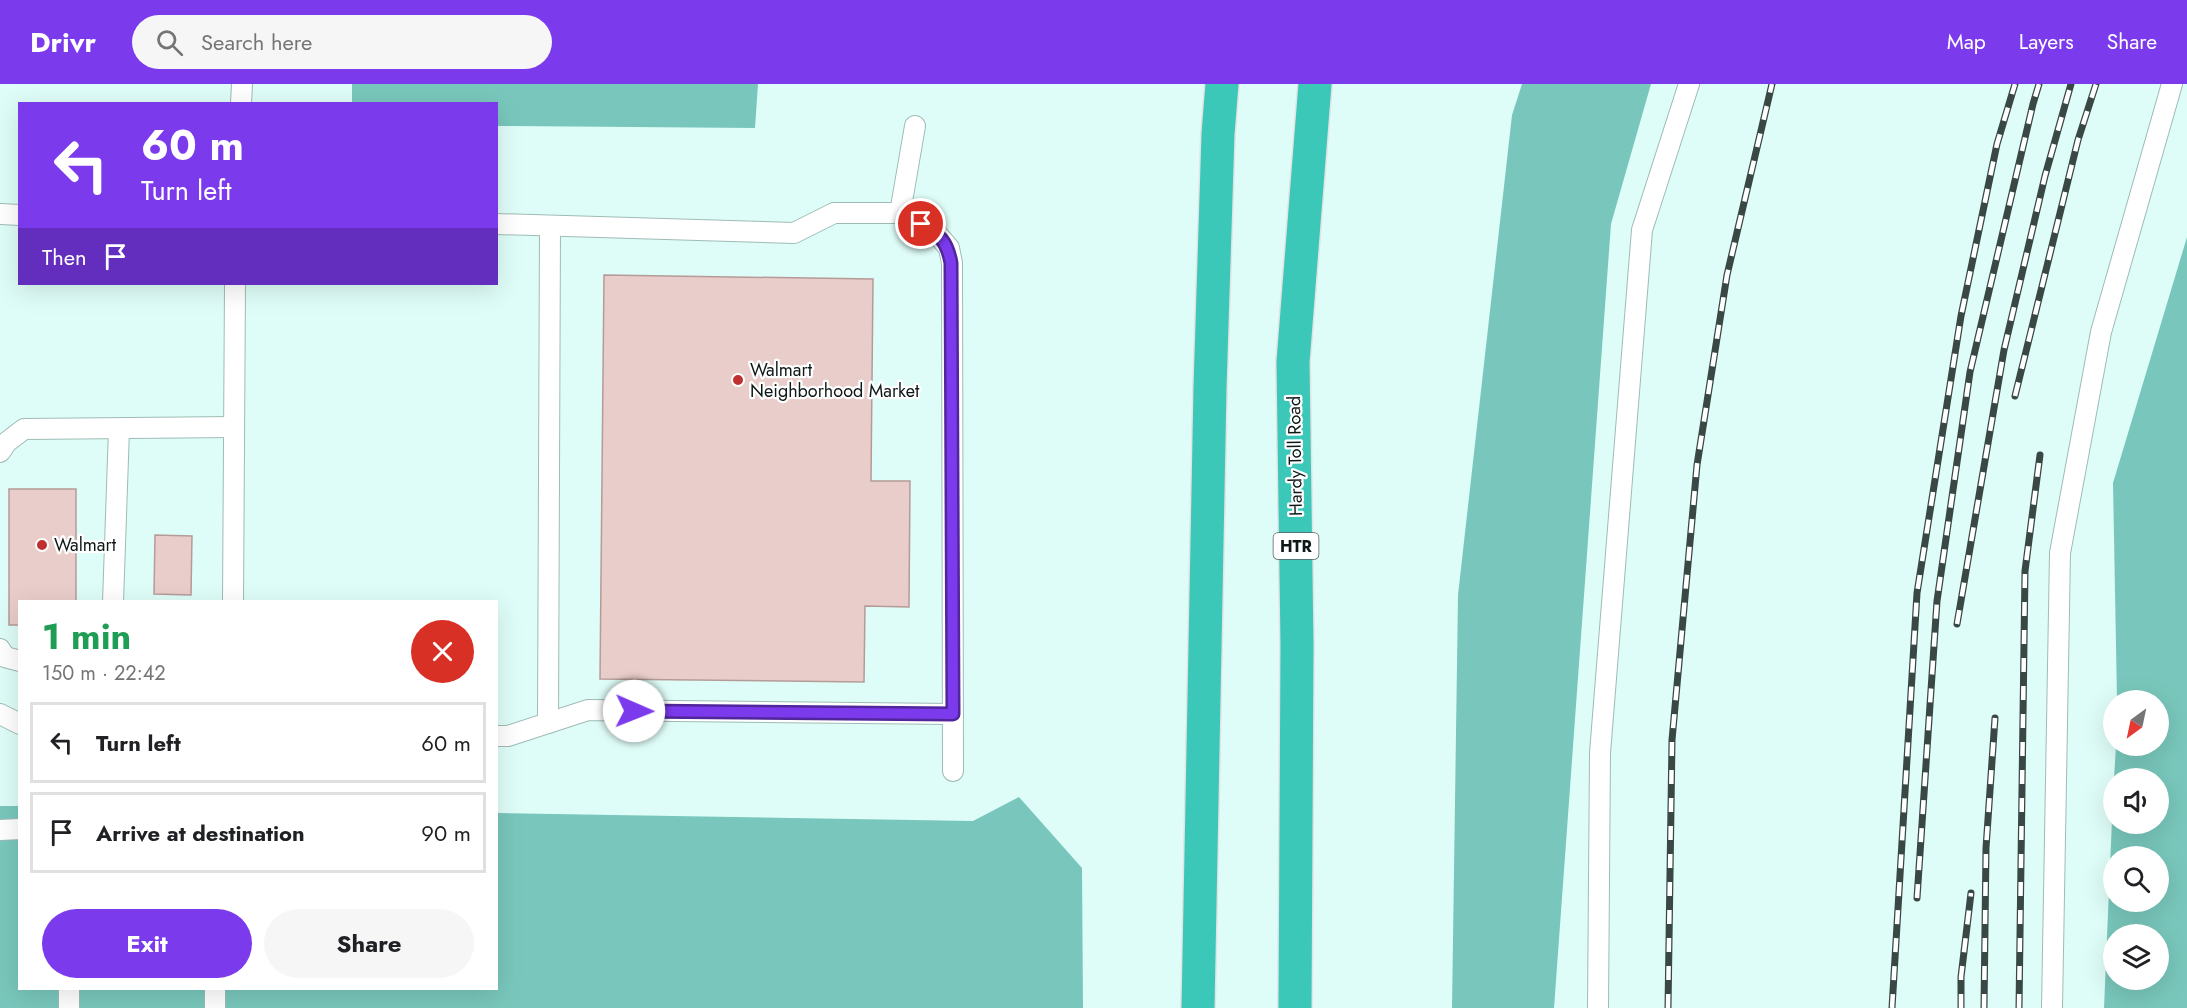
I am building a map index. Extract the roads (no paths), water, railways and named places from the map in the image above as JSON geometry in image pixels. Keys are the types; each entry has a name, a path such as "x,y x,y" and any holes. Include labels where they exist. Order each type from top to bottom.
{"highway":[{"path":"1198,1008 1210,377 1218,134 1222,84"},
{"name":"Hardy Toll Road","path":"1295,1008 1298,645 1293,362 1316,84"}],"lane":[{"path":"241,102 242,84"},
{"path":"1598,1008 1600,753 1642,230 1689,84"},
{"path":"2052,1008 2060,553 2101,332 2172,84"},
{"path":"900,213 915,126"},
{"path":"498,224 794,233 834,213 900,213 937,234 948,248 951,263 953,771"},
{"path":"0,214 18,215"},
{"path":"548,723 550,226"},
{"path":"233,600 235,285"},
{"path":"0,452 7,442 24,429 234,427"},
{"path":"112,600 119,429"},
{"path":"0,650 5,657 18,660"},
{"path":"498,736 508,736 588,710 953,714"},
{"path":"0,714 18,723"},
{"path":"0,830 18,829"},
{"path":"69,990 69,1008"},
{"path":"215,990 215,1008"}],"railway":[{"path":"1668,1008 1672,740 1697,465 1727,275 1772,84"},
{"path":"1892,1008 1917,593 1961,316 1997,144 2015,84"},
{"path":"1917,898 1937,601 1970,372 2039,84"},
{"path":"1957,624 2004,350 2045,176 2071,84"},
{"path":"2015,396 2078,140 2096,84"},
{"path":"2019,1008 2025,571 2040,455"},
{"path":"1984,1008 1986,848 1995,718"},
{"path":"1961,1008 1961,977 1971,893"}],"place":[{"name":"Walmart Neighborhood Market","path":"738,380"},
{"name":"Walmart","path":"42,545"}]}
